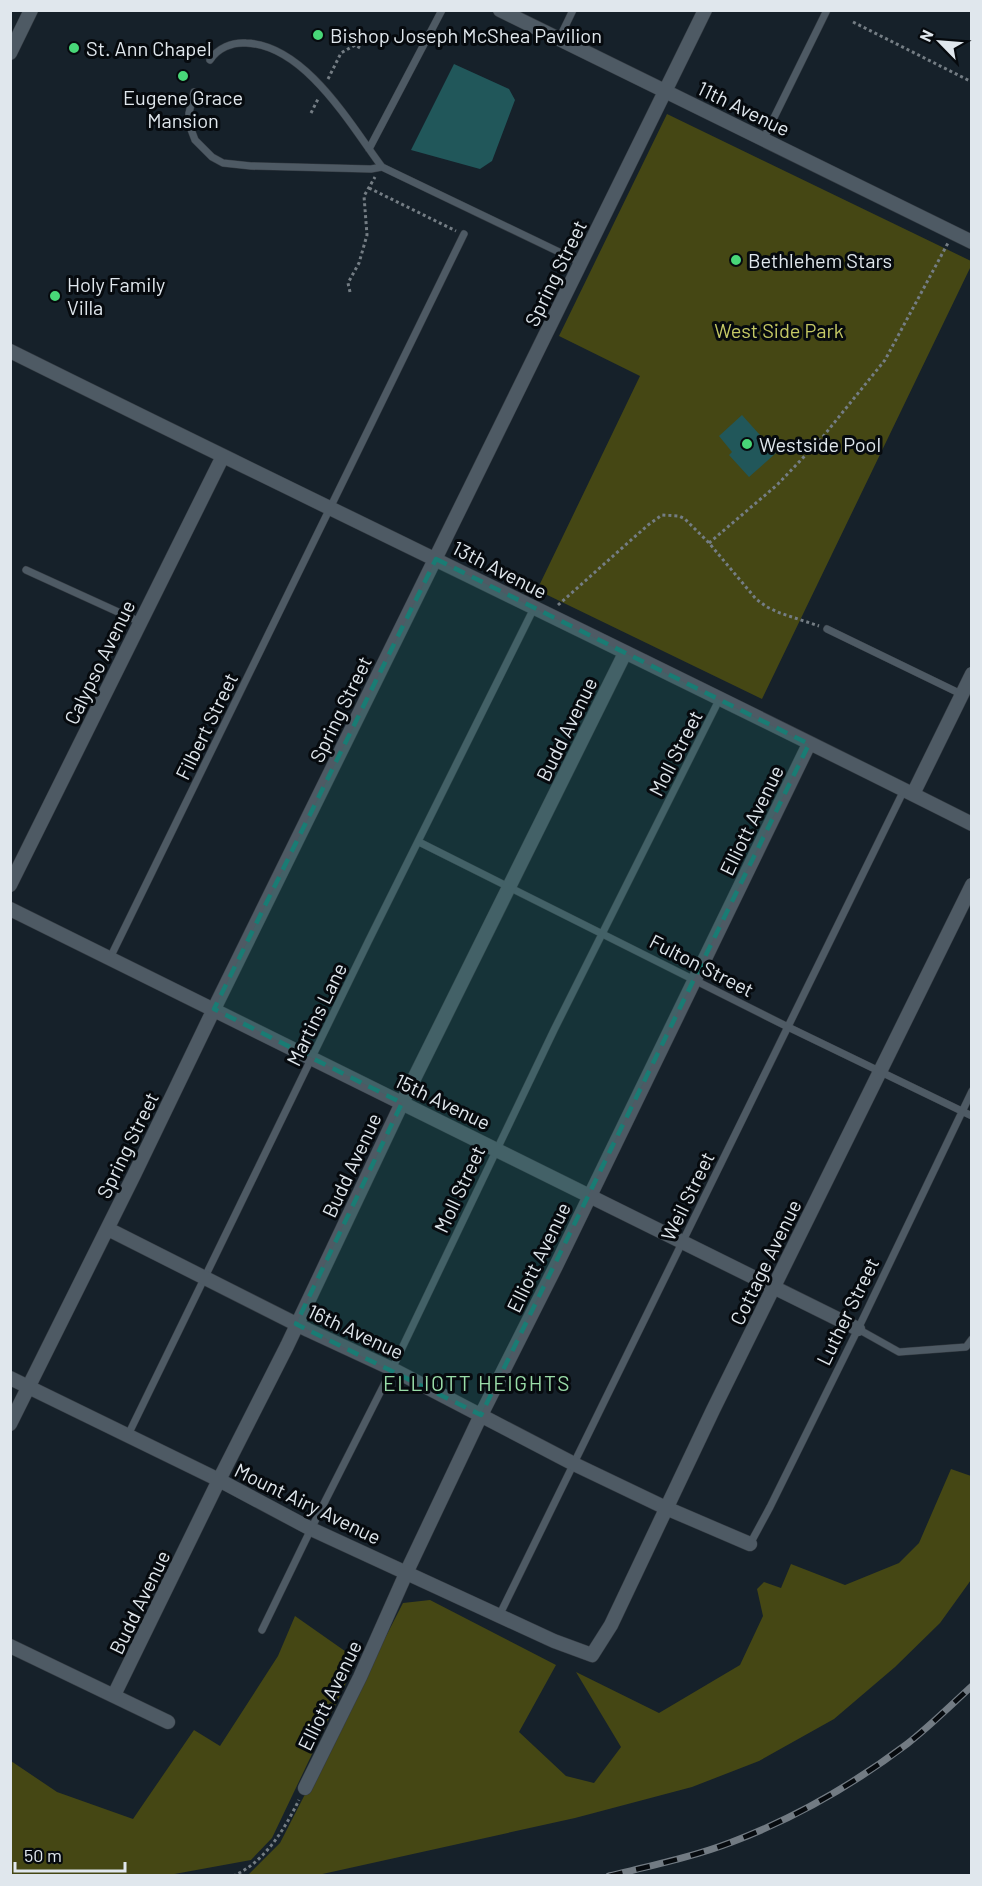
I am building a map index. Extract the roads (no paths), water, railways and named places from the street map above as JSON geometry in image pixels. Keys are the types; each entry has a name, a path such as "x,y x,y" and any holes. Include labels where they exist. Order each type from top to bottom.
{"street":[{"path":"10,53 31,10"},
{"name":"11th Avenue","path":"500,10 972,242"},
{"name":"Spring Street","path":"10,1424 108,1229 705,10"},
{"name":"13th Avenue","path":"10,351 720,698 972,824"},
{"name":"Calypso Avenue","path":"10,885 223,456"},
{"name":"Budd Avenue","path":"114,1695 287,1346 402,1103 626,653"},
{"path":"908,792 972,674"},
{"name":"Elliott Avenue","path":"305,1788 360,1677 482,1415 809,744"},
{"name":"Cottage Avenue","path":"592,1655 611,1625 666,1508 972,885"},
{"name":"15th Avenue","path":"10,909 858,1329"},
{"name":"16th Avenue","path":"108,1229 296,1324 392,1369 574,1464 666,1508 750,1544"},
{"name":"Mount Airy Avenue","path":"10,1378 219,1480 311,1528 554,1641 592,1655"},
{"path":"10,1646 168,1722"}],"lane":[{"path":"369,149 442,10"},
{"path":"559,39 573,10"},
{"path":"763,140 827,10"},
{"path":"210,60 214,54 229,45 239,43 261,45 288,58 308,73 340,107 382,166 582,263"},
{"path":"194,92 189,124 195,140 212,157 223,163 251,166 371,169 382,166"},
{"name":"Filbert Street","path":"110,958 464,234"},
{"path":"26,570 140,622"},
{"name":"Martins Lane","path":"128,1435 534,608"},
{"path":"827,629 961,694"},
{"name":"Moll Street","path":"262,1630 392,1369 496,1149 720,698"},
{"name":"Weil Street","path":"499,1616 788,1027 908,792"},
{"name":"Fulton Street","path":"419,842 788,1027 972,1116"},
{"name":"Luther Street","path":"750,1544 858,1329 972,1091"},
{"path":"858,1329 899,1352 966,1347 972,1339"}],"railway":[{"path":"609,1876 717,1847 755,1833 801,1811 866,1773 907,1744 972,1686"}],"place":[{"name":"Bishop Joseph McShea Pavilion","path":"318,35"},
{"name":"St. Ann Chapel","path":"74,48"},
{"name":"Eugene Grace Mansion","path":"183,76"},
{"name":"Bethlehem Stars","path":"736,260"},
{"name":"Holy Family Villa","path":"55,296"},
{"name":"Westside Pool","path":"747,444"}],"district":[{"name":"ELLIOTT HEIGHTS","path":"477,1382"}],"park label":[{"name":"West Side Park","path":"779,330"}]}
